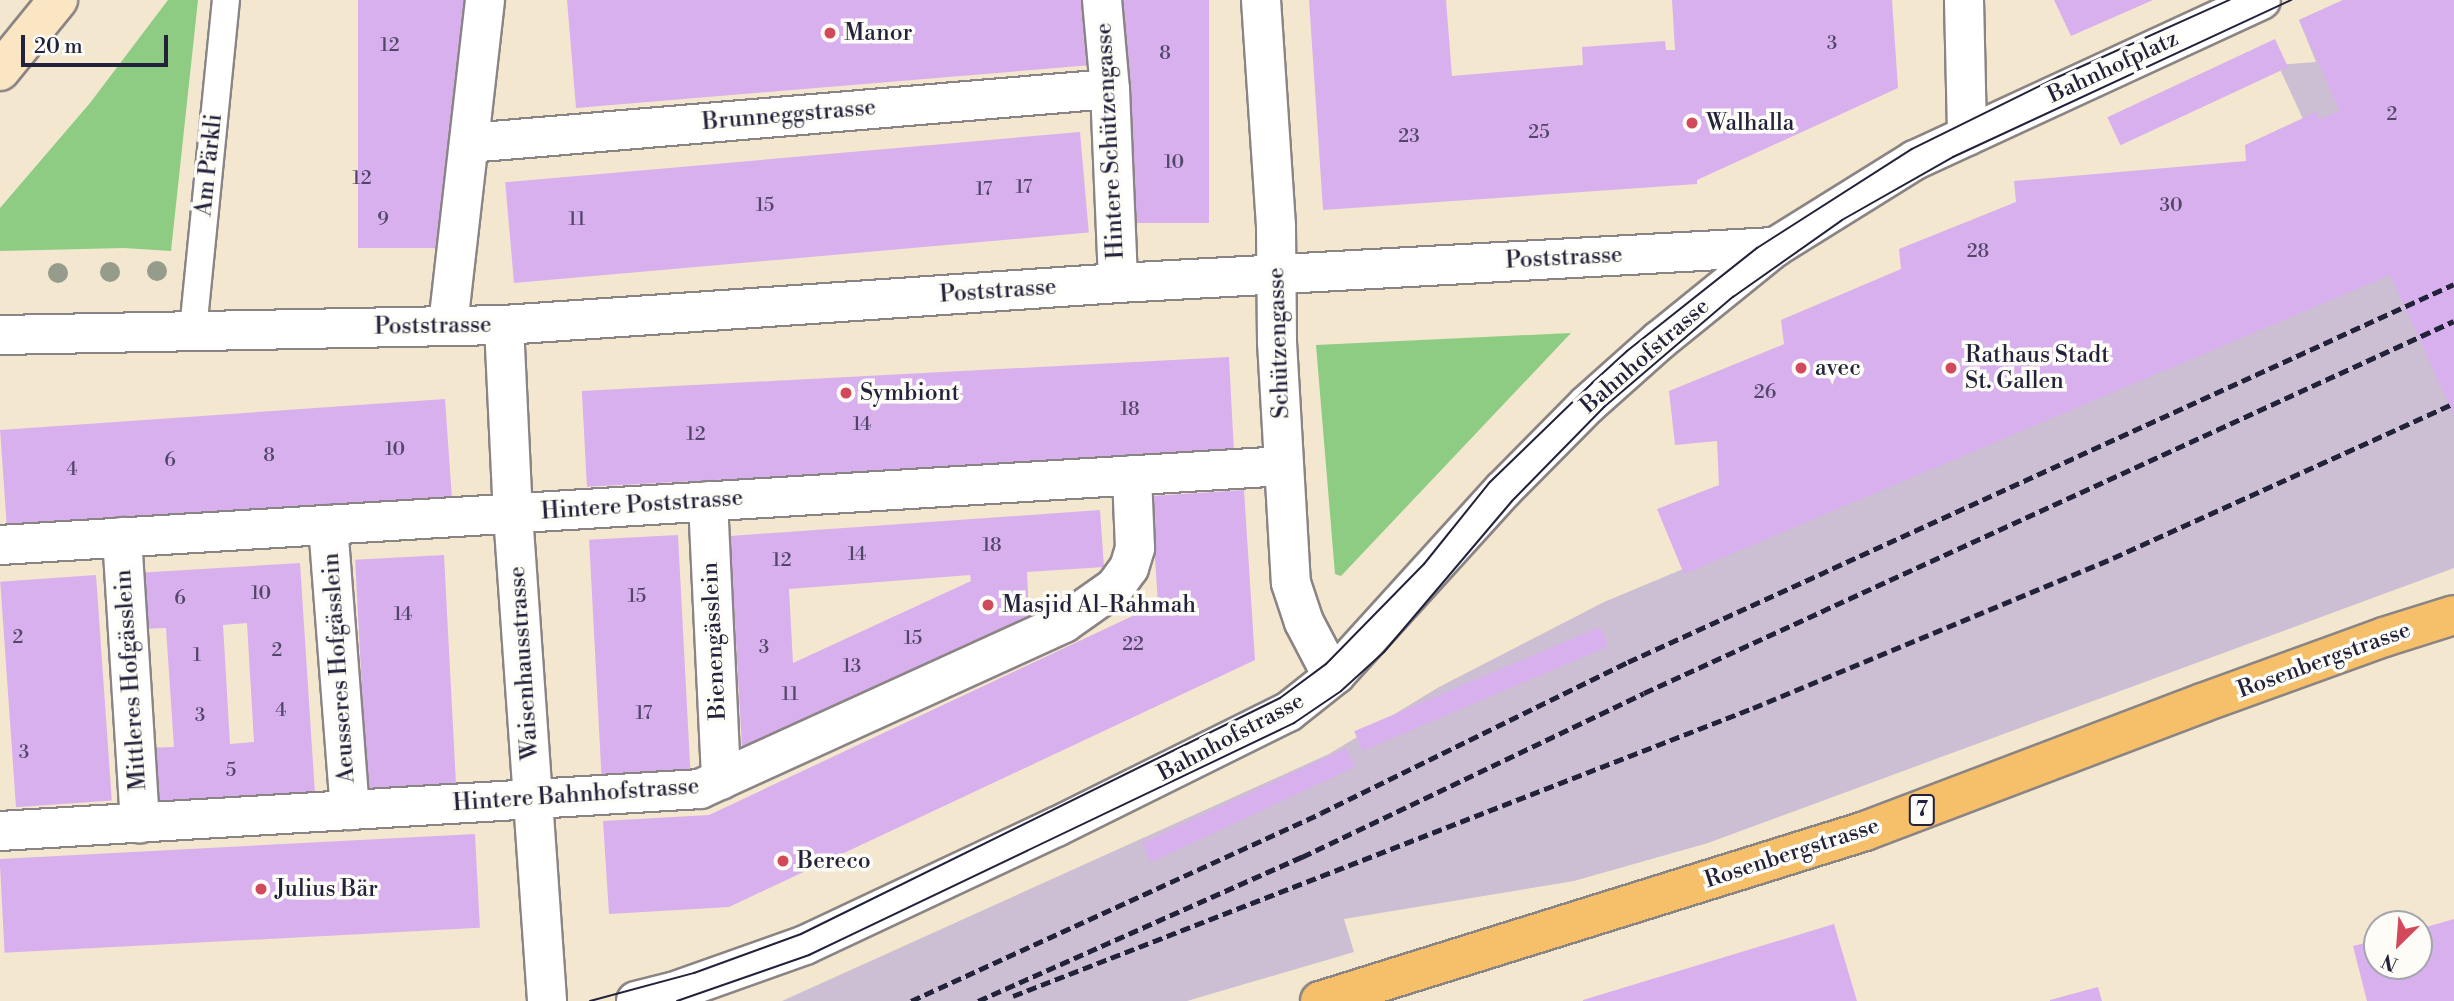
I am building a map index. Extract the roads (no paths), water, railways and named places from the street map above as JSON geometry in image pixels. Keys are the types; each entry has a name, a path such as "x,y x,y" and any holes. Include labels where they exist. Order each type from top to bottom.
{"main road":[{"path":"0,71 58,0"},
{"name":"Rosenbergstrasse","path":"1320,1001 1865,831 2267,680 2454,615"}],"street":[{"path":"447,325 485,0"},
{"name":"Hintere Schützengasse","path":"1102,0 1110,89 1118,283"},
{"name":"Schützengasse","path":"1261,0 1291,583 1304,622 1326,664 1336,674"},
{"path":"1964,0 1966,136"},
{"name":"Bahnhofplatz","path":"1966,136 2261,0"},
{"name":"Brunneggstrasse","path":"469,143 1110,89"},
{"name":"Poststrasse","path":"0,335 504,325 1118,283 1775,247 1915,160 1966,136"},
{"name":"Bahnhofstrasse","path":"636,1001 673,992 805,945 1056,827 1288,712 1336,674 1503,490 1587,405 1660,340 1775,247"},
{"name":"Waisenhausstrasse","path":"504,325 513,513 547,1001"},
{"name":"Hintere Poststrasse","path":"0,545 1283,466"},
{"name":"Hintere Bahnhofstrasse","path":"0,831 700,789 1064,622 1115,587 1129,568 1135,548 1132,475"},
{"name":"Bienengässlein","path":"708,501 721,780"},
{"name":"Aeusseres Hofgässlein","path":"328,525 350,810"},
{"name":"Mittleres Hofgässlein","path":"122,537 140,823"}],"lane":[{"name":"Am Pärkli","path":"192,330 226,0"}],"tram line":[{"path":"590,1001 694,973 801,934 1280,698 1326,664 1424,564 1490,482 1592,383 1627,351 1757,248 1912,149 2058,77 2229,0"},
{"path":"677,1001 809,955 1294,723 1341,691 1384,652 1512,501 1604,407 1733,297 1842,220 1953,157 2291,0"}],"railway":[{"path":"911,1001 1321,813 1628,662 2454,284"},
{"path":"978,1001 1302,857 1644,693 2454,321"},
{"path":"1013,996 1753,708 2113,558 2454,403"}],"place":[{"name":"Manor","path":"830,33"},
{"name":"Walhalla","path":"1692,123"},
{"name":"avec","path":"1801,368"},
{"name":"Rathaus Stadt St. Gallen","path":"1951,368"},
{"name":"Symbiont","path":"846,393"},
{"name":"Masjid Al-Rahmah","path":"988,605"},
{"name":"Bereco","path":"783,861"},
{"name":"Julius Bär","path":"261,889"}]}
